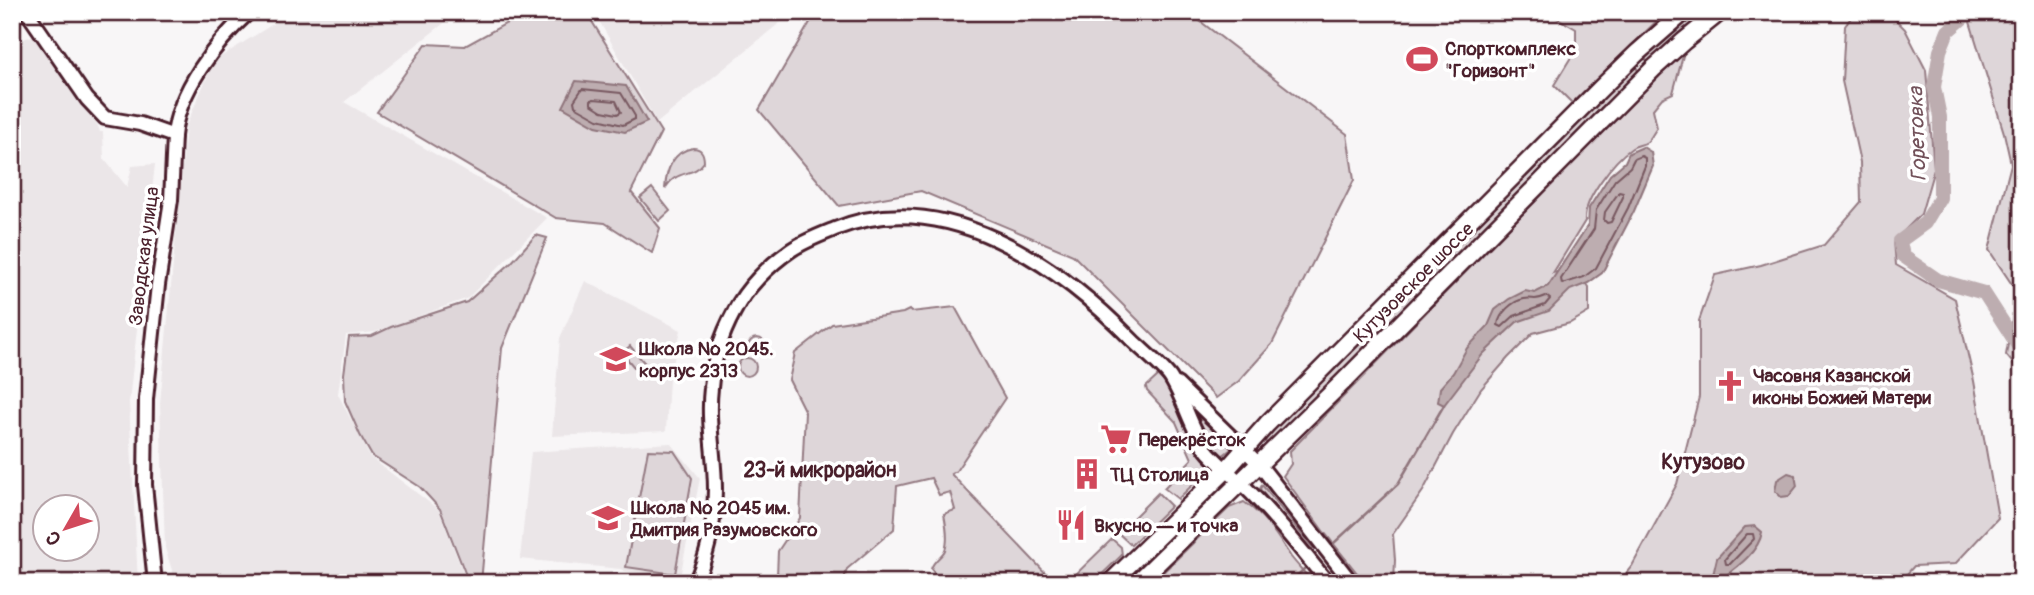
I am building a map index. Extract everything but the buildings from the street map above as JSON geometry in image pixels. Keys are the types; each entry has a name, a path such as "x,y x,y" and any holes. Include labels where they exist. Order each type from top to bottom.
{"main road":[{"name":"Кутузовское шоссе","path":"1110,583 1227,470 1276,415 1637,53 1684,12"},
{"name":"Кутузовское шоссе","path":"1137,583 1342,383 1653,69 1720,12"},
{"path":"1637,53 1644,68 1653,69"}],"street":[{"path":"26,12 87,99 105,118 140,124 174,136"},
{"name":"Заводская улица","path":"155,583 145,485 146,399 158,285 171,200 175,122 198,73 232,28 249,12"},
{"path":"695,583 704,563 710,538 715,490 710,390 716,357 726,328 745,293 790,250 860,220 883,216 932,218 963,226 1025,255 1061,278 1105,312 1259,464 1352,583"},
{"path":"1169,376 1208,451 1257,499 1328,583"}],"shaded area":[{"path":"292,12 443,12 448,20 344,102 547,218 468,298 375,332 346,335 338,394 370,457 439,510 467,583 176,583 165,548 160,403 186,126 214,61"},
{"path":"527,12 586,12 661,132 631,192 660,228 652,253 605,223 556,218 377,112 426,44 465,46"},
{"path":"594,12 793,12 657,123"},
{"path":"816,12 1188,12 1347,134 1354,180 1272,344 1239,381 1216,398 1073,255 921,191 839,206 759,110"},
{"path":"1536,12 1666,12 1572,103 1554,85 1576,49 1576,29 1552,15"},
{"path":"1697,12 1710,12 1648,64 1645,57"},
{"path":"1855,12 1888,12 1905,29 1926,70 1934,169 1921,214 1894,241 1896,265 1955,299 1974,381 1998,518 1955,564 1914,566 1899,583 1618,583 1632,566 1677,484 1699,397 1699,321 1715,275 1761,265 1824,245 1861,202 1860,162 1842,81 1845,26"},
{"path":"1967,12 2022,12 2022,374 2006,355 2017,292 1989,250 2011,164"},
{"path":"35,35 100,132 103,132 104,159 127,187 132,166 155,164 129,402 138,583 12,583 12,43"},
{"path":"1684,52 1673,93 1662,98 1653,109 1657,128 1647,142 1625,154 1601,181 1589,202 1585,221 1553,273 1576,267 1589,287 1589,312 1570,323 1533,333 1481,389 1423,491 1393,534 1394,583 1365,583 1283,476 1291,464 1290,451"},
{"path":"1635,65 1638,71 1642,71 1505,212 1269,445 1266,444 1265,437"},
{"path":"693,148 702,152 704,162 695,170 675,178 665,189 672,162 680,153"},
{"path":"652,188 670,211 659,221 640,198"},
{"path":"536,235 547,238 502,348 481,583 469,583 440,509 420,487 372,456 360,435 345,401 344,374 349,337 372,336 467,302 511,263"},
{"name":"Школа № 2045. корпус 2313","path":"585,281 681,330 669,380 666,431 552,436 560,338"},
{"path":"955,307 1005,398 956,471 951,474 1055,583 942,583 931,569 946,546 944,514 955,510 950,492 939,495 931,478 897,486 894,529 847,569 843,583 771,583 768,577 777,576 778,551 800,518 805,412 789,380 795,353 832,324 909,310 911,312"},
{"path":"757,338 763,341 766,347 763,353 757,356 751,353 748,347 751,341"},
{"path":"630,346 648,367 640,374 622,353"},
{"path":"747,358 753,361 756,367 753,373 747,376 741,373 738,367 741,361"},
{"path":"1158,376 1167,385 1209,465 1207,471 1178,499 1164,488 1192,459 1176,422 1147,391 1146,387"},
{"path":"1195,408 1235,446 1222,456 1217,453 1193,413"},
{"name":"Школа № 2045 им. Дмитрия Разумовского","path":"671,443 700,478 679,582 665,580 659,575 621,569 520,559 531,452"},
{"path":"648,450 674,451 692,478 675,574 626,567"},
{"path":"1262,485 1313,548 1309,551 1260,489"},
{"path":"1158,493 1171,506 1131,545 1118,533"},
{"path":"1244,502 1265,520 1313,583 1152,583 1229,508"},
{"path":"1112,539 1121,547 1122,555 1093,583 1080,583 1074,576"},
{"path":"540,573 609,583 539,583"}],"water":[{"path":"576,81 626,86 647,122 625,132 596,126 563,107"},
{"path":"1643,147 1651,152 1653,166 1634,211 1602,273 1588,283 1570,290 1549,311 1517,322 1483,354 1444,405 1438,402 1440,388 1453,373 1467,348 1488,326 1495,310 1525,291 1535,293 1548,286 1588,225 1589,208 1610,175 1625,162 1629,153"},
{"path":"1788,473 1795,475 1797,486 1789,496 1781,497 1775,491 1777,480"},
{"path":"1755,526 1762,532 1752,553 1720,580 1713,575 1717,558 1745,527"}],"waterway":[{"name":"Горетовка","path":"1970,12 1948,31 1940,51 1934,87 1940,117 1940,198 1925,223 1900,241 1903,256 1938,280 1984,293 2022,352"},
{"path":"1334,543 1398,484 1444,405"},
{"path":"1290,583 1305,568"}],"place":[{"name":"Спорткомплекс \"Горизонт\"","path":"1422,59"},
{"name":"Школа № 2045. корпус 2313","path":"616,359"},
{"name":"Часовня Казанской иконы Божией Матери","path":"1730,386"},
{"name":"Перекрёсток","path":"1116,439"},
{"name":"ТЦ Столица","path":"1087,474"},
{"name":"Школа № 2045 им. Дмитрия Разумовского","path":"608,518"},
{"name":"Вкусно — и точка","path":"1071,525"}],"district":[{"name":"Кутузово","path":"1703,462"},
{"name":"23-й микрорайон","path":"820,470"}]}
